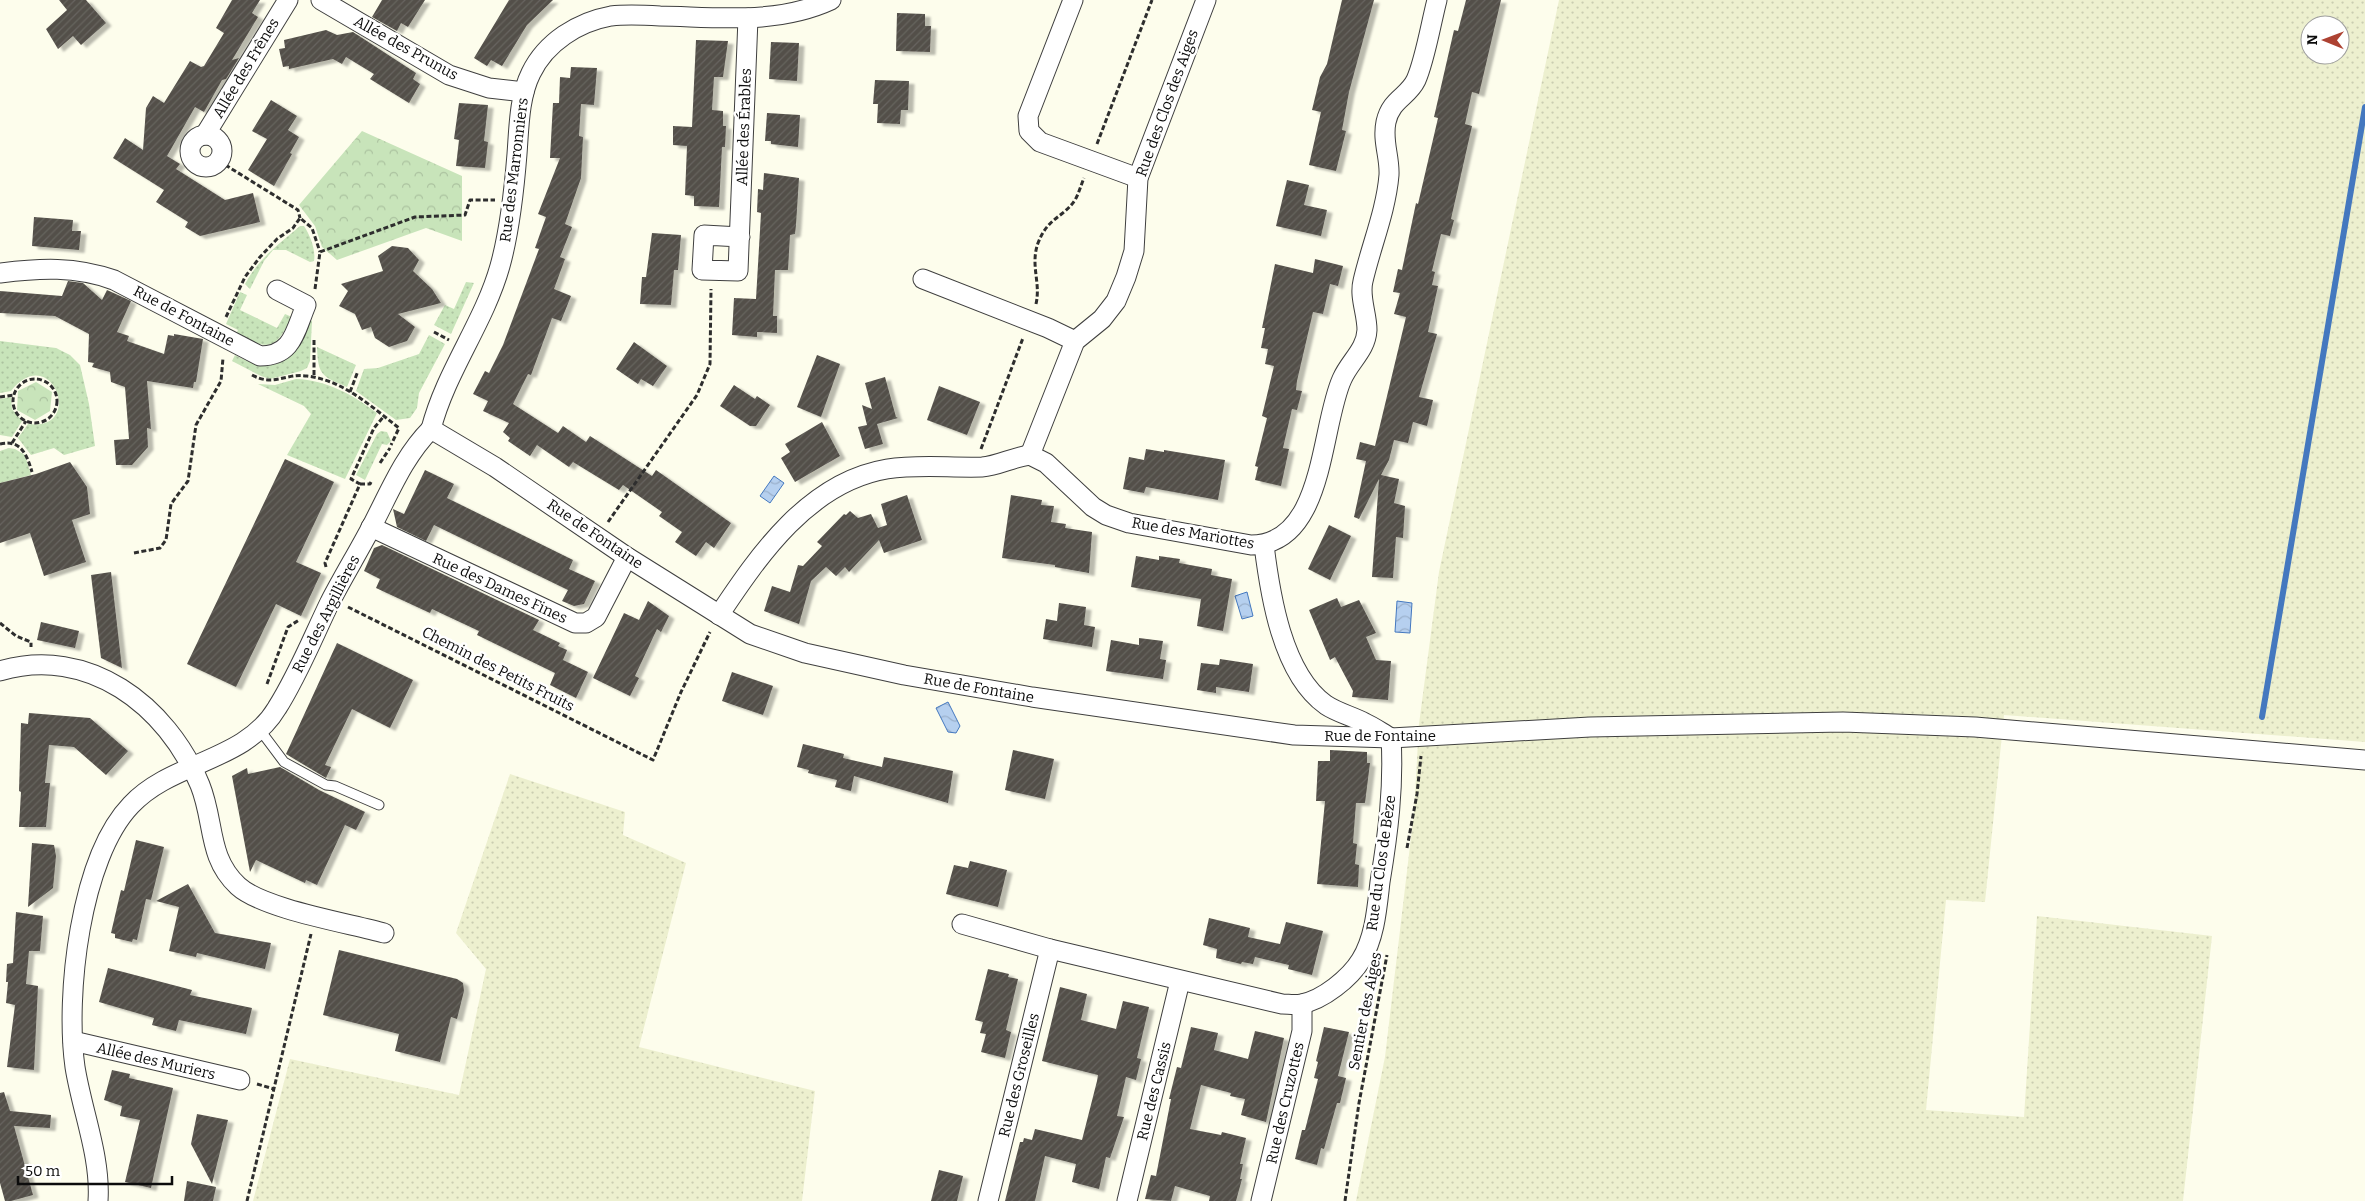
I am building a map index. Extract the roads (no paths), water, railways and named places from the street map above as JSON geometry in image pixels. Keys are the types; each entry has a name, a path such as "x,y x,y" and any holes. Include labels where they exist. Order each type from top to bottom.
{"street":[{"name":"Allée des Frênes","path":"205,135 219,142 222,151 219,161 205,167 200,166 192,159 190,154 192,144 195,139 205,135 288,0"},
{"name":"Allée des Prunus","path":"320,0 449,75 489,88 524,92"},
{"name":"Rue des Marronniers","path":"431,429 444,390 492,295 501,264 513,201 524,92 536,64 553,43 563,35 595,20 628,8 748,18 779,16 809,9 831,0"},
{"path":"1073,0 1028,116 1027,125 1033,138 1040,142 1138,178"},
{"name":"Rue des Clos des Aiges","path":"1075,341 1102,320 1116,301 1126,278 1134,252 1138,178 1206,0"},
{"name":"Rue des Mariottes","path":"1030,455 1046,463 1093,507 1106,515 1128,523 1251,545 1264,545 1280,537 1296,522 1307,506 1314,488 1342,379 1364,346 1367,329 1362,284 1386,193 1389,174 1389,161 1384,138 1386,122 1390,110 1415,81 1437,0"},
{"name":"Allée des Érables","path":"740,237 704,235 702,270 738,271 740,237 748,18"},
{"name":"Rue de Fontaine","path":"0,273 44,268 72,269 100,275 114,280 260,356 270,356 289,345 306,305 277,290"},
{"path":"719,615 745,576 786,526 820,498 841,485 884,470 928,465 983,467 1018,456 1030,455 1075,341 1030,321 923,279"},
{"name":"Rue des Argillières","path":"98,1201 99,1184 96,1158 80,1096 73,1041 73,983 76,948 107,838 121,815 138,796 172,775 241,743 260,730 281,702 332,598 407,459 417,443 431,429"},
{"name":"Rue de Fontaine","path":"431,429 495,467 627,557 750,634 796,650 904,675 1270,732 1391,738 1669,725 1842,722 1975,728 2365,760"},
{"name":"Rue des Dames Fines","path":"371,527 575,623 586,623 596,617 627,557"},
{"path":"1264,545 1268,576 1282,632 1297,670 1309,690 1327,706 1391,738"},
{"path":"0,671 31,665 56,664 119,686 137,699 161,723 191,767 204,798 214,848 221,866 229,877 251,895 264,901 384,933"},
{"name":"Rue du Clos de Bèze","path":"962,924 1050,949 1180,981 1282,1004 1302,1004 1325,994 1353,972 1369,942 1374,924 1389,822 1393,770 1391,738"},
{"name":"Rue des Groseilles","path":"988,1201 1050,949"},
{"name":"Rue des Cassis","path":"1127,1201 1180,981"},
{"name":"Rue des Cruzottes","path":"1261,1201 1302,1031 1302,1004"},
{"name":"Allée des Muriers","path":"73,1041 240,1080"}],"lane":[{"path":"260,730 284,762 326,785 335,786 378,805"}],"water":[{"path":"774,476 784,483 770,503 760,496"},
{"path":"1247,592 1253,616 1242,619 1235,596"},
{"path":"1397,601 1412,603 1410,633 1395,632"},
{"path":"948,702 960,726 956,733 948,732 936,708"}],"waterway":[{"path":"2262,717 2365,107"}]}
